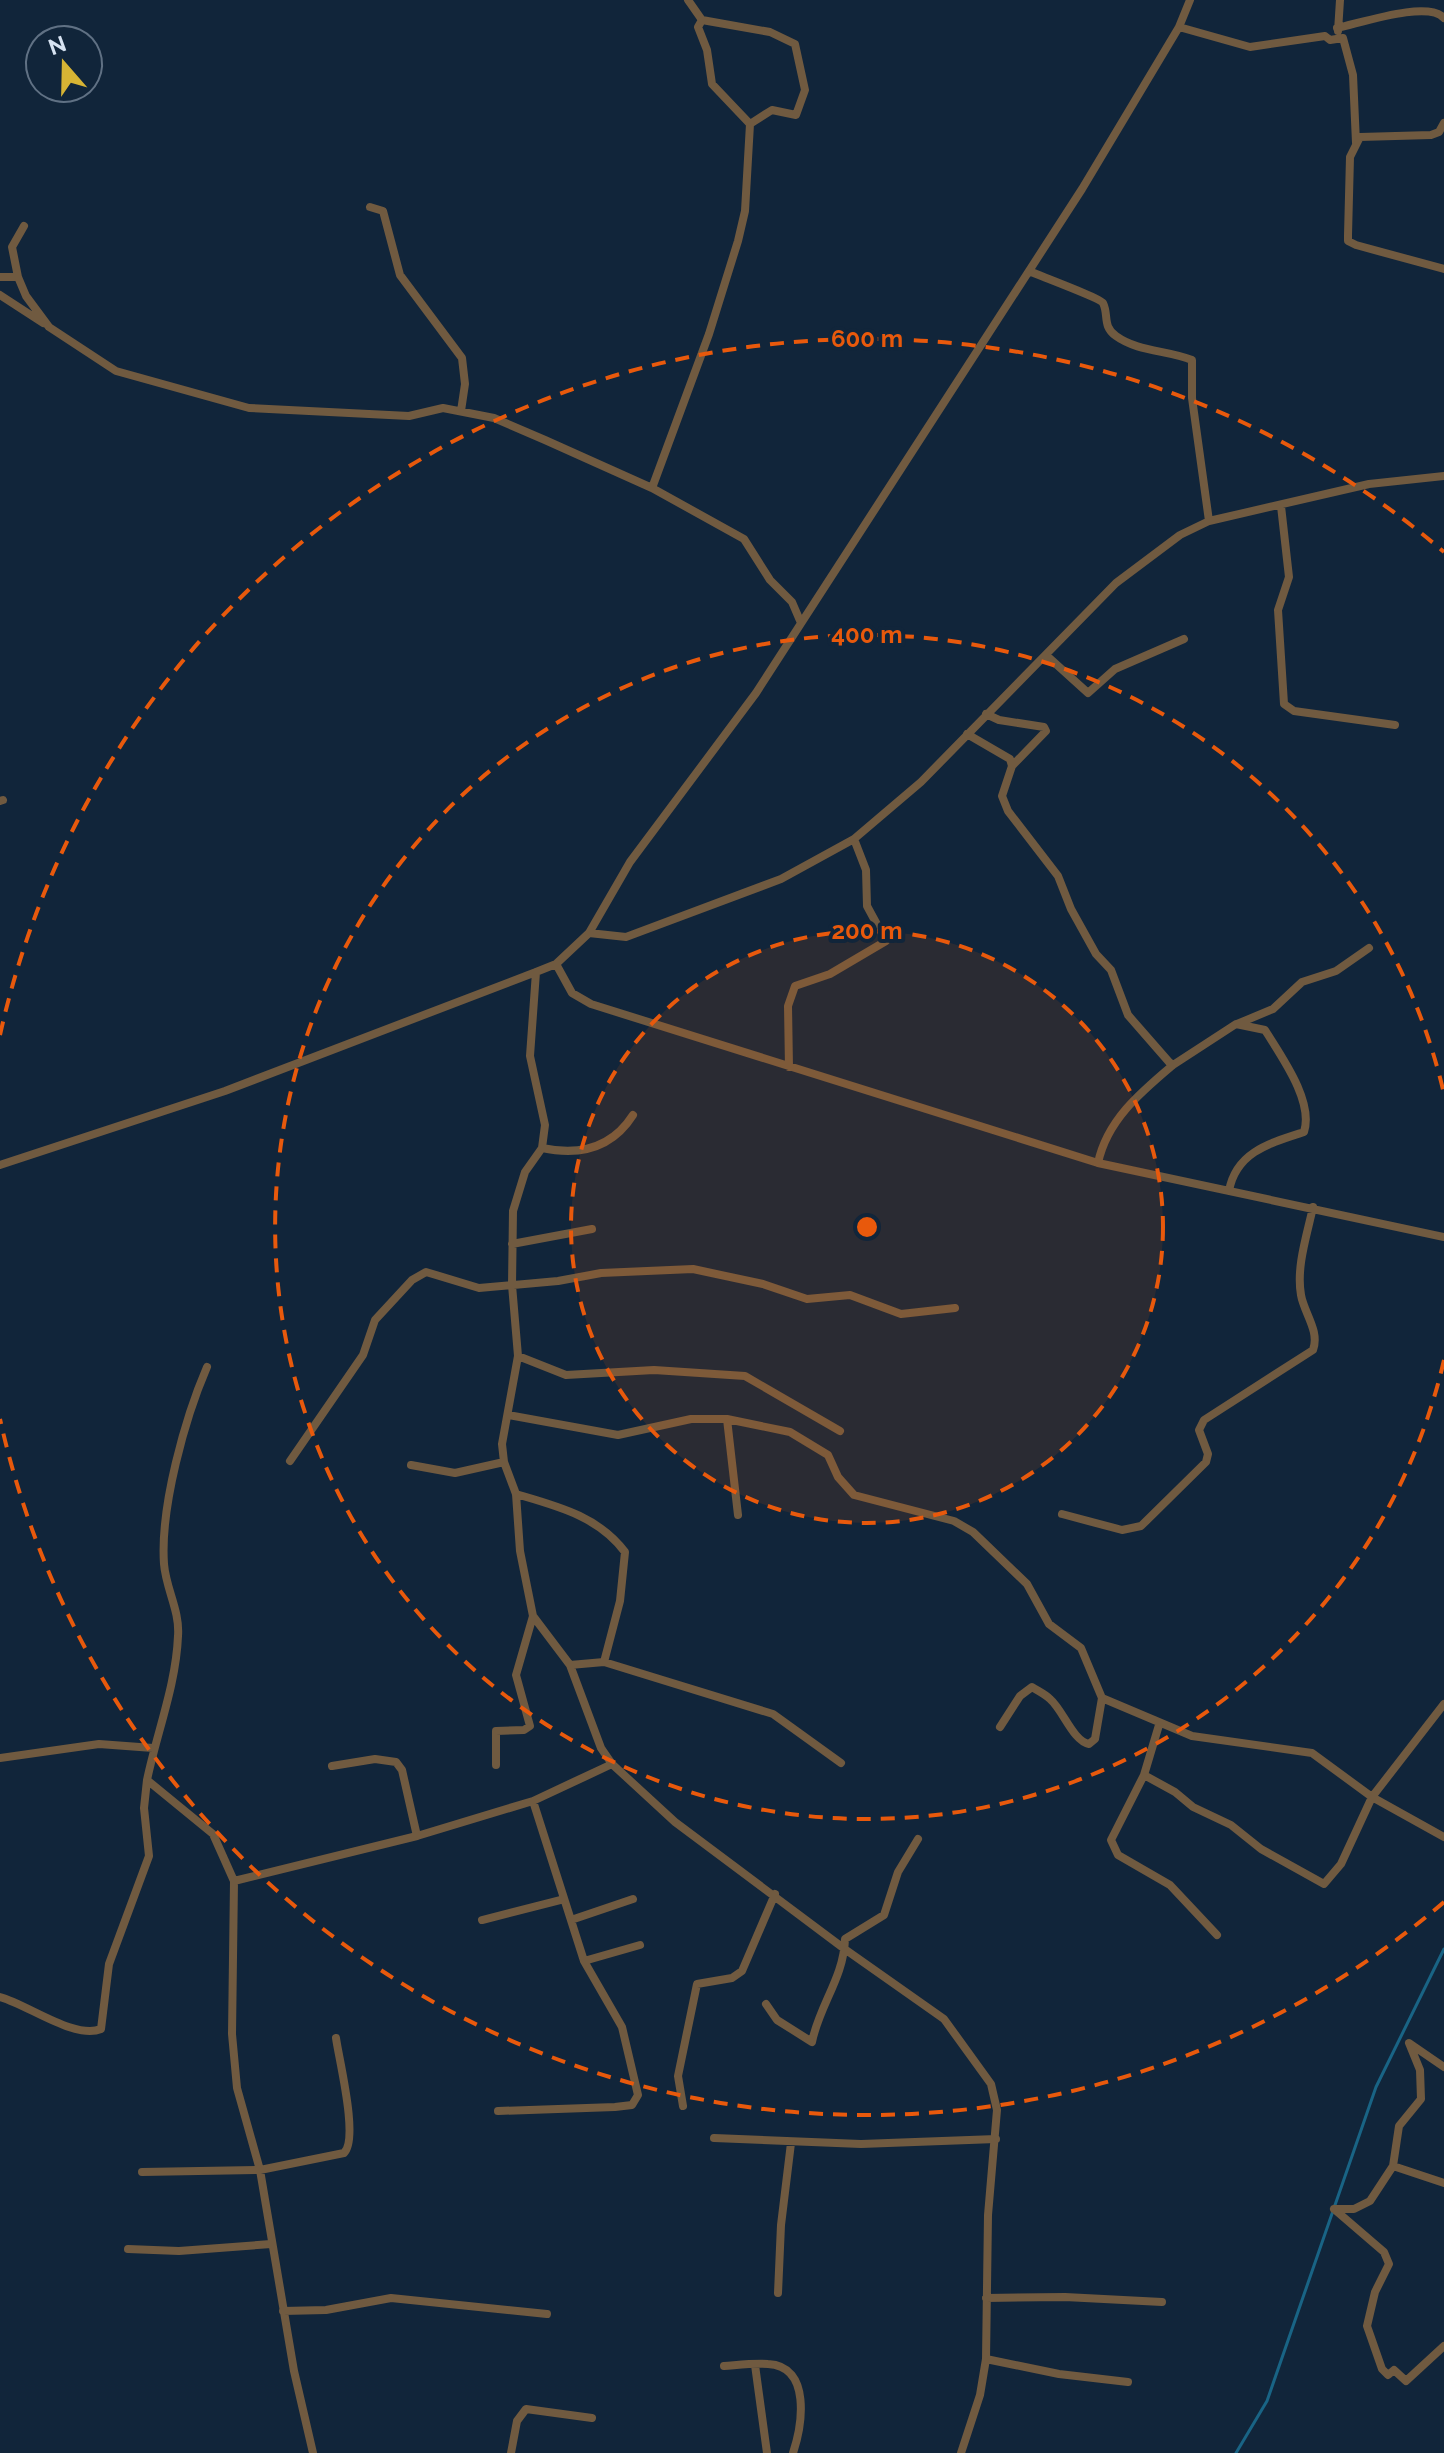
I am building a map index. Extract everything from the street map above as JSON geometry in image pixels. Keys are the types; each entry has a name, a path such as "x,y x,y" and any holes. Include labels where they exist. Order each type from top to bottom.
{"street":[{"path":"688,0 702,20 770,32 795,44 805,90 796,115 772,110 750,124"},
{"path":"0,1165 225,1091 536,972 556,964 589,933 630,862 756,693 1029,271 1123,125 1179,27 1190,0"},
{"path":"1340,0 1337,28 1343,38 1353,75 1356,143"},
{"path":"1337,28 1360,24 1403,9 1432,10 1444,18"},
{"path":"652,488 709,334 745,211 750,124 712,84 707,50 698,27 702,20"},
{"path":"1179,27 1250,47 1325,36 1330,40 1343,38"},
{"path":"1444,123 1439,132 1431,135 1360,137 1350,157 1348,241 1444,269"},
{"path":"370,207 383,211 403,280 462,358 465,384 461,411"},
{"path":"24,226 12,247 18,277 26,296 49,327"},
{"path":"1029,271 1073,292 1097,298 1103,304 1108,329 1117,337 1192,360 1192,398 1209,521"},
{"path":"0,277 18,277"},
{"path":"0,295 116,371 249,408 409,416 443,408 494,418 652,488 744,539 770,580 792,602 801,623"},
{"path":"589,933 626,937 781,879 854,839 921,782 1116,583 1153,553 1209,521 1369,484 1444,476"},
{"path":"1281,506 1289,577 1278,610 1284,704 1294,711 1395,725"},
{"path":"1046,655 1088,693 1115,669 1184,639"},
{"path":"986,714 999,720 1044,727 1046,731 1012,766 1002,796 1008,811 1058,876 1071,909 1096,954 1111,970 1128,1015 1173,1065"},
{"path":"967,734 1006,754 1012,766"},
{"path":"789,1067 788,1006 795,986 830,974 883,946 886,941 867,906 869,886 854,839"},
{"path":"1098,1163 1110,1131 1132,1100 1173,1065 1236,1024 1273,1009 1302,982 1336,971 1369,948"},
{"path":"556,964 572,993 591,1004 1098,1163 1444,1237"},
{"path":"536,972 530,1056 545,1125 542,1148 525,1172 513,1211 512,1285 518,1356 502,1444 504,1462 516,1494 520,1551 533,1616 570,1665 601,1748 612,1764 675,1822 944,2019 974,2056 991,2084 997,2110 988,2215 986,2359 980,2395 961,2453"},
{"path":"1229,1191 1233,1172 1242,1162 1258,1150 1304,1132 1308,1121 1302,1099 1265,1030 1236,1024"},
{"path":"542,1148 579,1152 600,1146 622,1132 633,1115"},
{"path":"1062,1514 1122,1530 1145,1524 1206,1462 1208,1454 1199,1430 1204,1420 1313,1350 1316,1341 1301,1295 1301,1269 1313,1207"},
{"path":"512,1244 592,1229"},
{"path":"290,1461 363,1355 375,1320 412,1280 426,1272 471,1287 512,1285 601,1273 693,1269 763,1284 807,1299 850,1295 901,1314 955,1308"},
{"path":"518,1356 566,1375 654,1370 745,1376 840,1431"},
{"path":"0,1997 73,2028 93,2032 101,2029 109,1964 149,1856 144,1808 147,1780 153,1748 167,1705 178,1635 164,1563 170,1493 196,1394 207,1367"},
{"path":"508,1415 618,1435 691,1419 727,1419 790,1432 828,1455 838,1477 854,1495 932,1513 973,1532 1027,1584 1049,1624 1081,1648 1091,1665 1102,1698 1095,1739 1089,1744 1078,1738 1070,1722 1049,1698 1032,1687 1020,1696 1000,1727"},
{"path":"727,1419 738,1515"},
{"path":"411,1465 455,1473 504,1462"},
{"path":"516,1494 577,1512 616,1540 625,1552 620,1601 604,1662"},
{"path":"496,1765 496,1731 524,1730 530,1726 516,1675 533,1616"},
{"path":"570,1665 604,1662 773,1714 789,1722 841,1763"},
{"path":"1102,1698 1159,1725 1192,1736 1312,1753 1372,1797 1444,1837"},
{"path":"1144,1775 1175,1792 1193,1807 1231,1825 1261,1849 1324,1884 1341,1864 1372,1797 1444,1704"},
{"path":"1159,1725 1144,1775 1111,1840 1113,1849 1118,1855 1170,1885 1217,1935"},
{"path":"0,1758 99,1744 153,1748"},
{"path":"332,1766 375,1759 396,1762 402,1770 417,1836"},
{"path":"234,1881 417,1836 533,1801 612,1764"},
{"path":"147,1780 213,1834 234,1881 232,2034 237,2088 260,2170 283,2311 313,2453"},
{"path":"498,2111 550,2108 581,2111 632,2105 638,2095 622,2027 584,1961 533,1801"},
{"path":"766,2004 777,2020 812,2042 815,2024 832,1989 845,1949 845,1939 884,1915 898,1872 918,1839"},
{"path":"683,2106 678,2076 697,1984 732,1978 742,1971 775,1894"},
{"path":"482,1920 564,1899"},
{"path":"571,1920 633,1899"},
{"path":"584,1961 640,1945"},
{"path":"142,2172 260,2170 344,2153 349,2148 352,2130 336,2038"},
{"path":"1444,2067 1409,2043 1420,2070 1421,2099 1399,2126 1393,2166 1370,2201 1354,2209 1334,2209 1384,2252 1389,2264 1370,2308 1367,2326 1372,2345 1381,2358 1382,2369 1388,2375 1394,2370 1406,2381 1444,2346"},
{"path":"714,2138 791,2143 938,2144 996,2139"},
{"path":"778,2293 781,2225 791,2143"},
{"path":"1393,2166 1444,2183"},
{"path":"128,2249 179,2251 271,2244"},
{"path":"986,2298 1065,2297 1162,2302"},
{"path":"283,2311 326,2310 391,2298 547,2314"},
{"path":"986,2359 1059,2374 1128,2382"},
{"path":"724,2366 770,2363 787,2370 800,2391 803,2426 793,2453"},
{"path":"755,2365 767,2453"},
{"path":"511,2453 517,2421 526,2409 592,2418"}],"waterway":[{"path":"1236,2453 1267,2401 1376,2087 1444,1949"}]}
